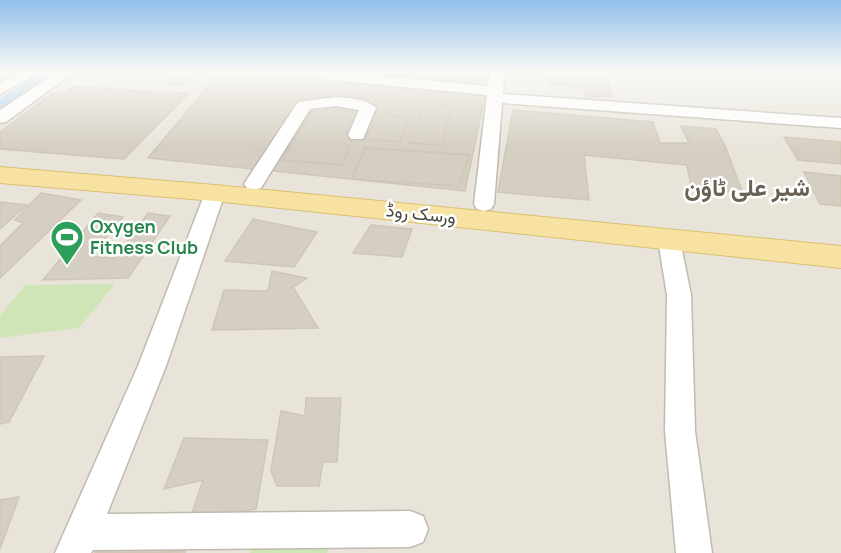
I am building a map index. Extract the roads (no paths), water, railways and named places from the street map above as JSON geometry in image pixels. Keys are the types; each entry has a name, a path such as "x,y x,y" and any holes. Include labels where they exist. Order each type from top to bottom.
{"main road":[{"name":"ورسک روڈ","path":"0,160 218,187 483,212 841,241"},
{"name":"ورسک روڈ","path":"0,175 218,187 254,184 483,212 669,240 841,257"}],"street":[{"path":"0,118 29,98"},
{"path":"483,212 493,98"},
{"path":"528,98 841,123"},
{"path":"254,184 304,105 344,101 368,108 357,135"},
{"path":"218,187 152,366 78,542 410,529"},
{"path":"669,240 679,296 680,431 694,553"}],"waterway":[{"path":"0,106 12,98"}],"place":[{"name":"Oxygen Fitness Club","path":"67,266"}],"district":[{"name":"شیر علی ٹاؤن","path":"747,188"}]}
